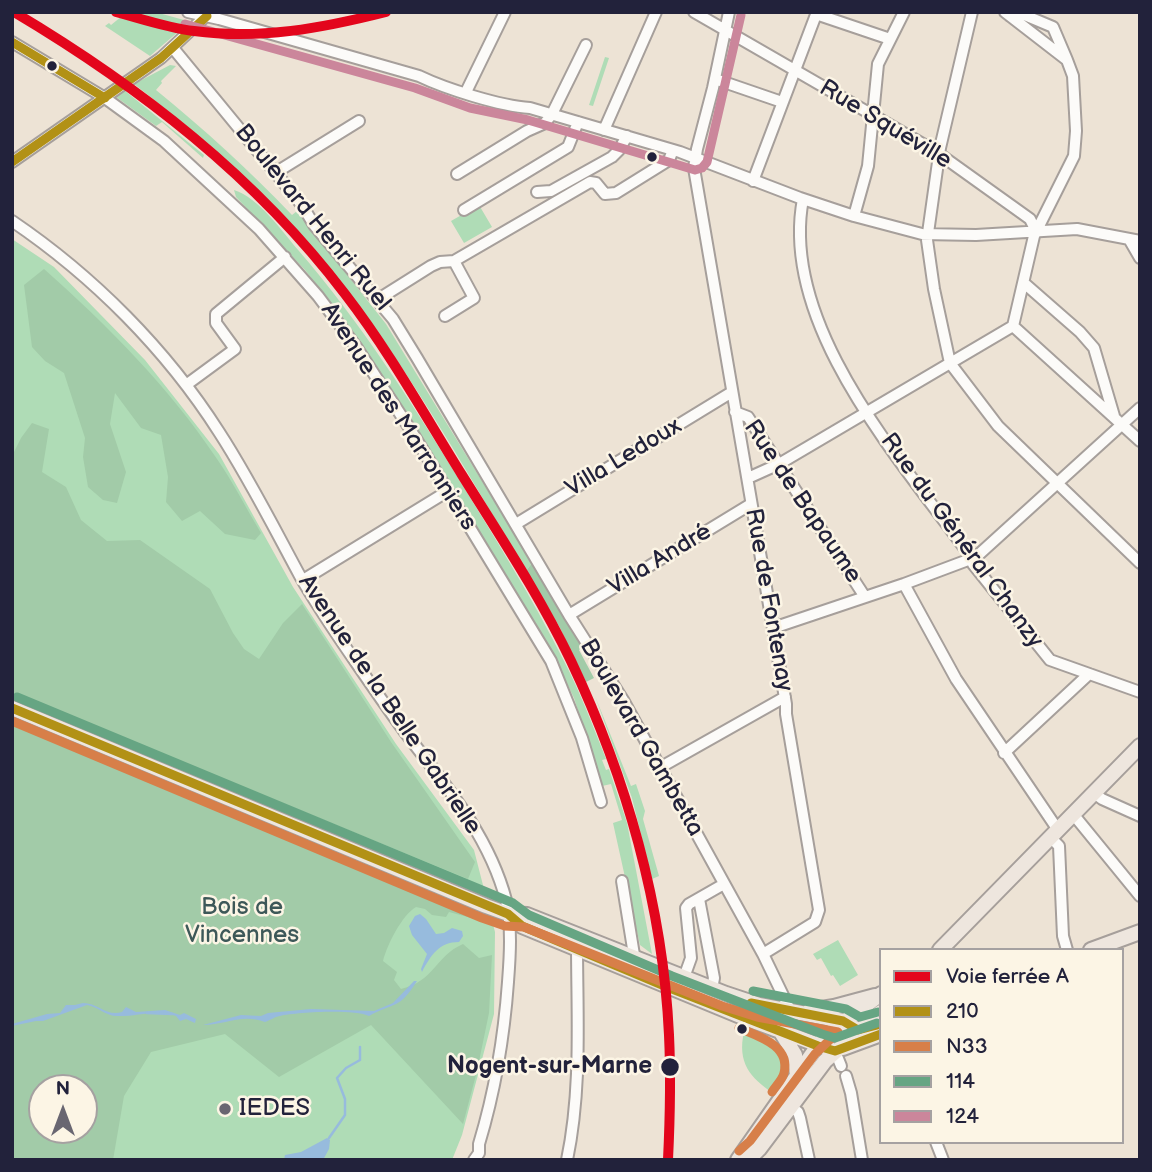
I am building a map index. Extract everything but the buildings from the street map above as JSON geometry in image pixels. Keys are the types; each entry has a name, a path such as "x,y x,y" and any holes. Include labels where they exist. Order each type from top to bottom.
{"main road":[{"path":"12,708 508,914 522,926 634,958 681,985 781,1032 818,1046 835,1051 879,1035"},
{"path":"941,948 1140,746"},
{"path":"1096,948 1140,932"},
{"path":"577,942 638,975 712,989 759,1005 794,1013 843,1021 858,1030"},
{"path":"794,1013 834,1007 879,994"},
{"path":"748,1160 785,1105 797,1076 818,1046 843,1021 879,995"},
{"path":"738,1160 835,1051 858,1030 879,1019"},
{"path":"781,1032 795,1055 797,1076"}],"street":[{"path":"188,12 209,14 419,76 436,85 515,107 552,114 673,150 854,216 928,235 1077,229 1134,240 1140,258"},
{"path":"466,92 505,12"},
{"path":"604,130 656,12"},
{"name":"Rue Squéville","path":"694,12 940,155 1030,219 1036,231"},
{"name":"Rue de Fontenay","path":"729,12 694,168 819,909 814,922 763,954"},
{"path":"854,216 868,166 878,64 904,12"},
{"path":"972,12 940,155 928,235 934,289 950,363 998,426 1140,564"},
{"path":"753,181 817,13 890,39"},
{"path":"12,162 173,48 209,14"},
{"path":"1007,14 1067,60"},
{"path":"748,478 779,464 1013,326 1036,231 1074,156 1076,131 1073,76 1053,27 1022,14 1007,14"},
{"name":"Avenue des Marronniers","path":"12,42 109,94 156,134 235,204 285,257 356,346 551,661 582,738 601,802"},
{"path":"457,174 527,131 545,123 586,45"},
{"name":"Boulevard Henri Ruel","path":"173,48 393,319 482,468"},
{"path":"715,79 782,102"},
{"path":"275,173 359,121"},
{"path":"464,210 568,147 578,122"},
{"path":"537,192 551,191 612,157 620,150 627,136"},
{"path":"377,300 431,266 454,261 590,182 596,183 606,194 616,193 669,160 673,150"},
{"name":"Rue du Général Chanzy","path":"803,199 800,249 803,276 817,319 848,384 866,411 971,559 1049,660 1140,692"},
{"name":"Avenue de la Belle Gabrielle","path":"12,221 56,254 111,302 148,339 186,385 235,456 303,580 366,677 468,816 495,867 508,914 509,960 505,1020 495,1084 479,1144 480,1157"},
{"path":"186,385 235,349 216,323 216,314 285,257"},
{"path":"445,317 474,298 454,261"},
{"path":"1024,283 1094,348 1118,421"},
{"path":"1013,326 1140,442"},
{"name":"Villa Ledoux","path":"516,524 732,392"},
{"path":"773,628 971,559 1057,484 1118,421 1140,408"},
{"name":"Rue de Bapaume","path":"735,412 748,416 865,597"},
{"name":"Boulevard Gambetta","path":"482,468 623,700 794,1013"},
{"path":"303,580 448,491"},
{"name":"Villa André","path":"569,615 751,504"},
{"path":"904,584 979,720 1004,753 1054,833 1059,846 1063,936 1066,948"},
{"path":"1004,753 1089,674"},
{"path":"661,767 785,696"},
{"path":"1094,793 1140,816"},
{"path":"1073,814 1140,896"},
{"path":"622,881 638,975"},
{"path":"681,985 691,958 685,909 724,884"},
{"path":"699,899 714,978 712,989"},
{"path":"567,1160 579,1060 577,942"},
{"path":"835,1051 851,1093 862,1160"},
{"path":"785,1105 798,1112 809,1160"}],"green space":[{"path":"127,12 155,12 184,20 186,25 150,56 105,26 109,23 111,25"},
{"path":"605,57 609,58 593,106 589,105"},
{"path":"170,65 176,66 156,90 226,150 292,215 297,211 386,324 532,563 526,571 418,392 346,290 273,206 192,131 134,84"},
{"path":"124,90 204,155 203,158 162,122 156,126 116,97"},
{"path":"234,190 252,200 269,216 322,278 364,334 441,451 540,615 586,709 606,759 602,760 606,770 609,769 627,823 652,954 640,945 613,823 622,820 611,784 602,786 574,698 547,643 427,444 337,311 305,270 236,197"},
{"path":"479,205 492,227 464,243 451,221"},
{"name":"Bois de Vincennes","path":"12,239 54,267 145,360 219,454 293,587 396,744 474,850 495,932 494,1014 462,1135 452,1160 12,1160"},
{"path":"44,269 114,335 179,407 217,459 261,533 255,540 225,534 200,511 182,521 166,502 168,477 161,435 141,428 115,393 110,424 126,472 117,503 103,500 88,487 83,457 85,438 64,373 45,361 32,347 24,285"},
{"path":"32,423 49,429 42,472 66,487 81,520 107,541 140,540 210,589 244,649 259,659 283,623 302,604 391,742 475,862 468,879 12,692 12,456"},
{"path":"532,563 582,647 579,650 594,678 586,682 559,626 526,571"},
{"path":"595,696 631,786 636,784 645,811 643,819 659,876 652,879 632,798"},
{"path":"12,721 457,902 481,916 479,920 449,912 446,917 432,915 425,909 416,907 411,911 396,931 383,961 397,972 394,980 401,989 421,980 446,955 463,944 479,958 492,955 489,1013 463,1124 371,1025 279,1077 225,1034 151,1052 124,1096 113,1160 12,1160"},
{"path":"838,940 858,975 840,986 821,958 817,960 813,954"},
{"path":"744,1032 779,1046 788,1054 788,1069 773,1093 747,1068 742,1052"}],"water":[{"path":"420,914 436,934 452,928 462,931 463,936 459,942 446,944 436,951 422,972 427,954 412,935 409,926 415,916"},
{"path":"417,981 400,1001 369,1016 352,1012 312,1012 280,1016 265,1022 241,1019 203,1025 241,1015 261,1016 311,1009 374,1011 393,1003"},
{"path":"83,1003 112,1013 122,1012 126,1007 136,1012 165,1010 180,1015 184,1013 196,1019 195,1023 186,1019 180,1021 176,1016 162,1013 114,1016 87,1005 43,1021 12,1026 47,1014 60,1013 66,1005"},
{"path":"327,1138 330,1140 329,1149 323,1160 284,1160 285,1155 301,1152"}],"waterway":[{"path":"147,1013 172,1014"},
{"path":"329,1138 345,1115 345,1099 337,1078 346,1068 360,1060 360,1047"}],"rail line":[{"name":"A","path":"14,12 151,103 234,173 310,251 345,294 391,360 533,590 571,661 609,750 625,796 650,891 659,938 669,1035 668,1160"},
{"name":"A","path":"116,12 184,30 243,34 291,31 386,12"}],"transit line":[{"name":"124","path":"185,24 415,88 470,108 528,120 695,170 702,168 707,162 741,15"},
{"name":"210","path":"12,162 161,58 207,16"},
{"name":"210","path":"12,42 105,98"},
{"name":"114","path":"17,697 513,903 529,915 672,976 822,1034 835,1038 877,1023"},
{"name":"210","path":"12,708 508,914 522,926 667,987 818,1046 835,1051 879,1035"},
{"name":"N33","path":"12,721 482,918 505,926 524,927 722,1006 757,1017 838,1032 815,1054 750,1141 739,1151"},
{"name":"114","path":"753,991 846,1009 860,1017 878,1012"},
{"name":"210","path":"751,1003 843,1021 858,1030 879,1025"},
{"name":"N33","path":"739,1028 771,1043 782,1055 784,1073 772,1092"}],"place":[{"name":"Nogent-sur-Marne","path":"670,1067"},
{"name":"IEDES","path":"225,1109"}]}
